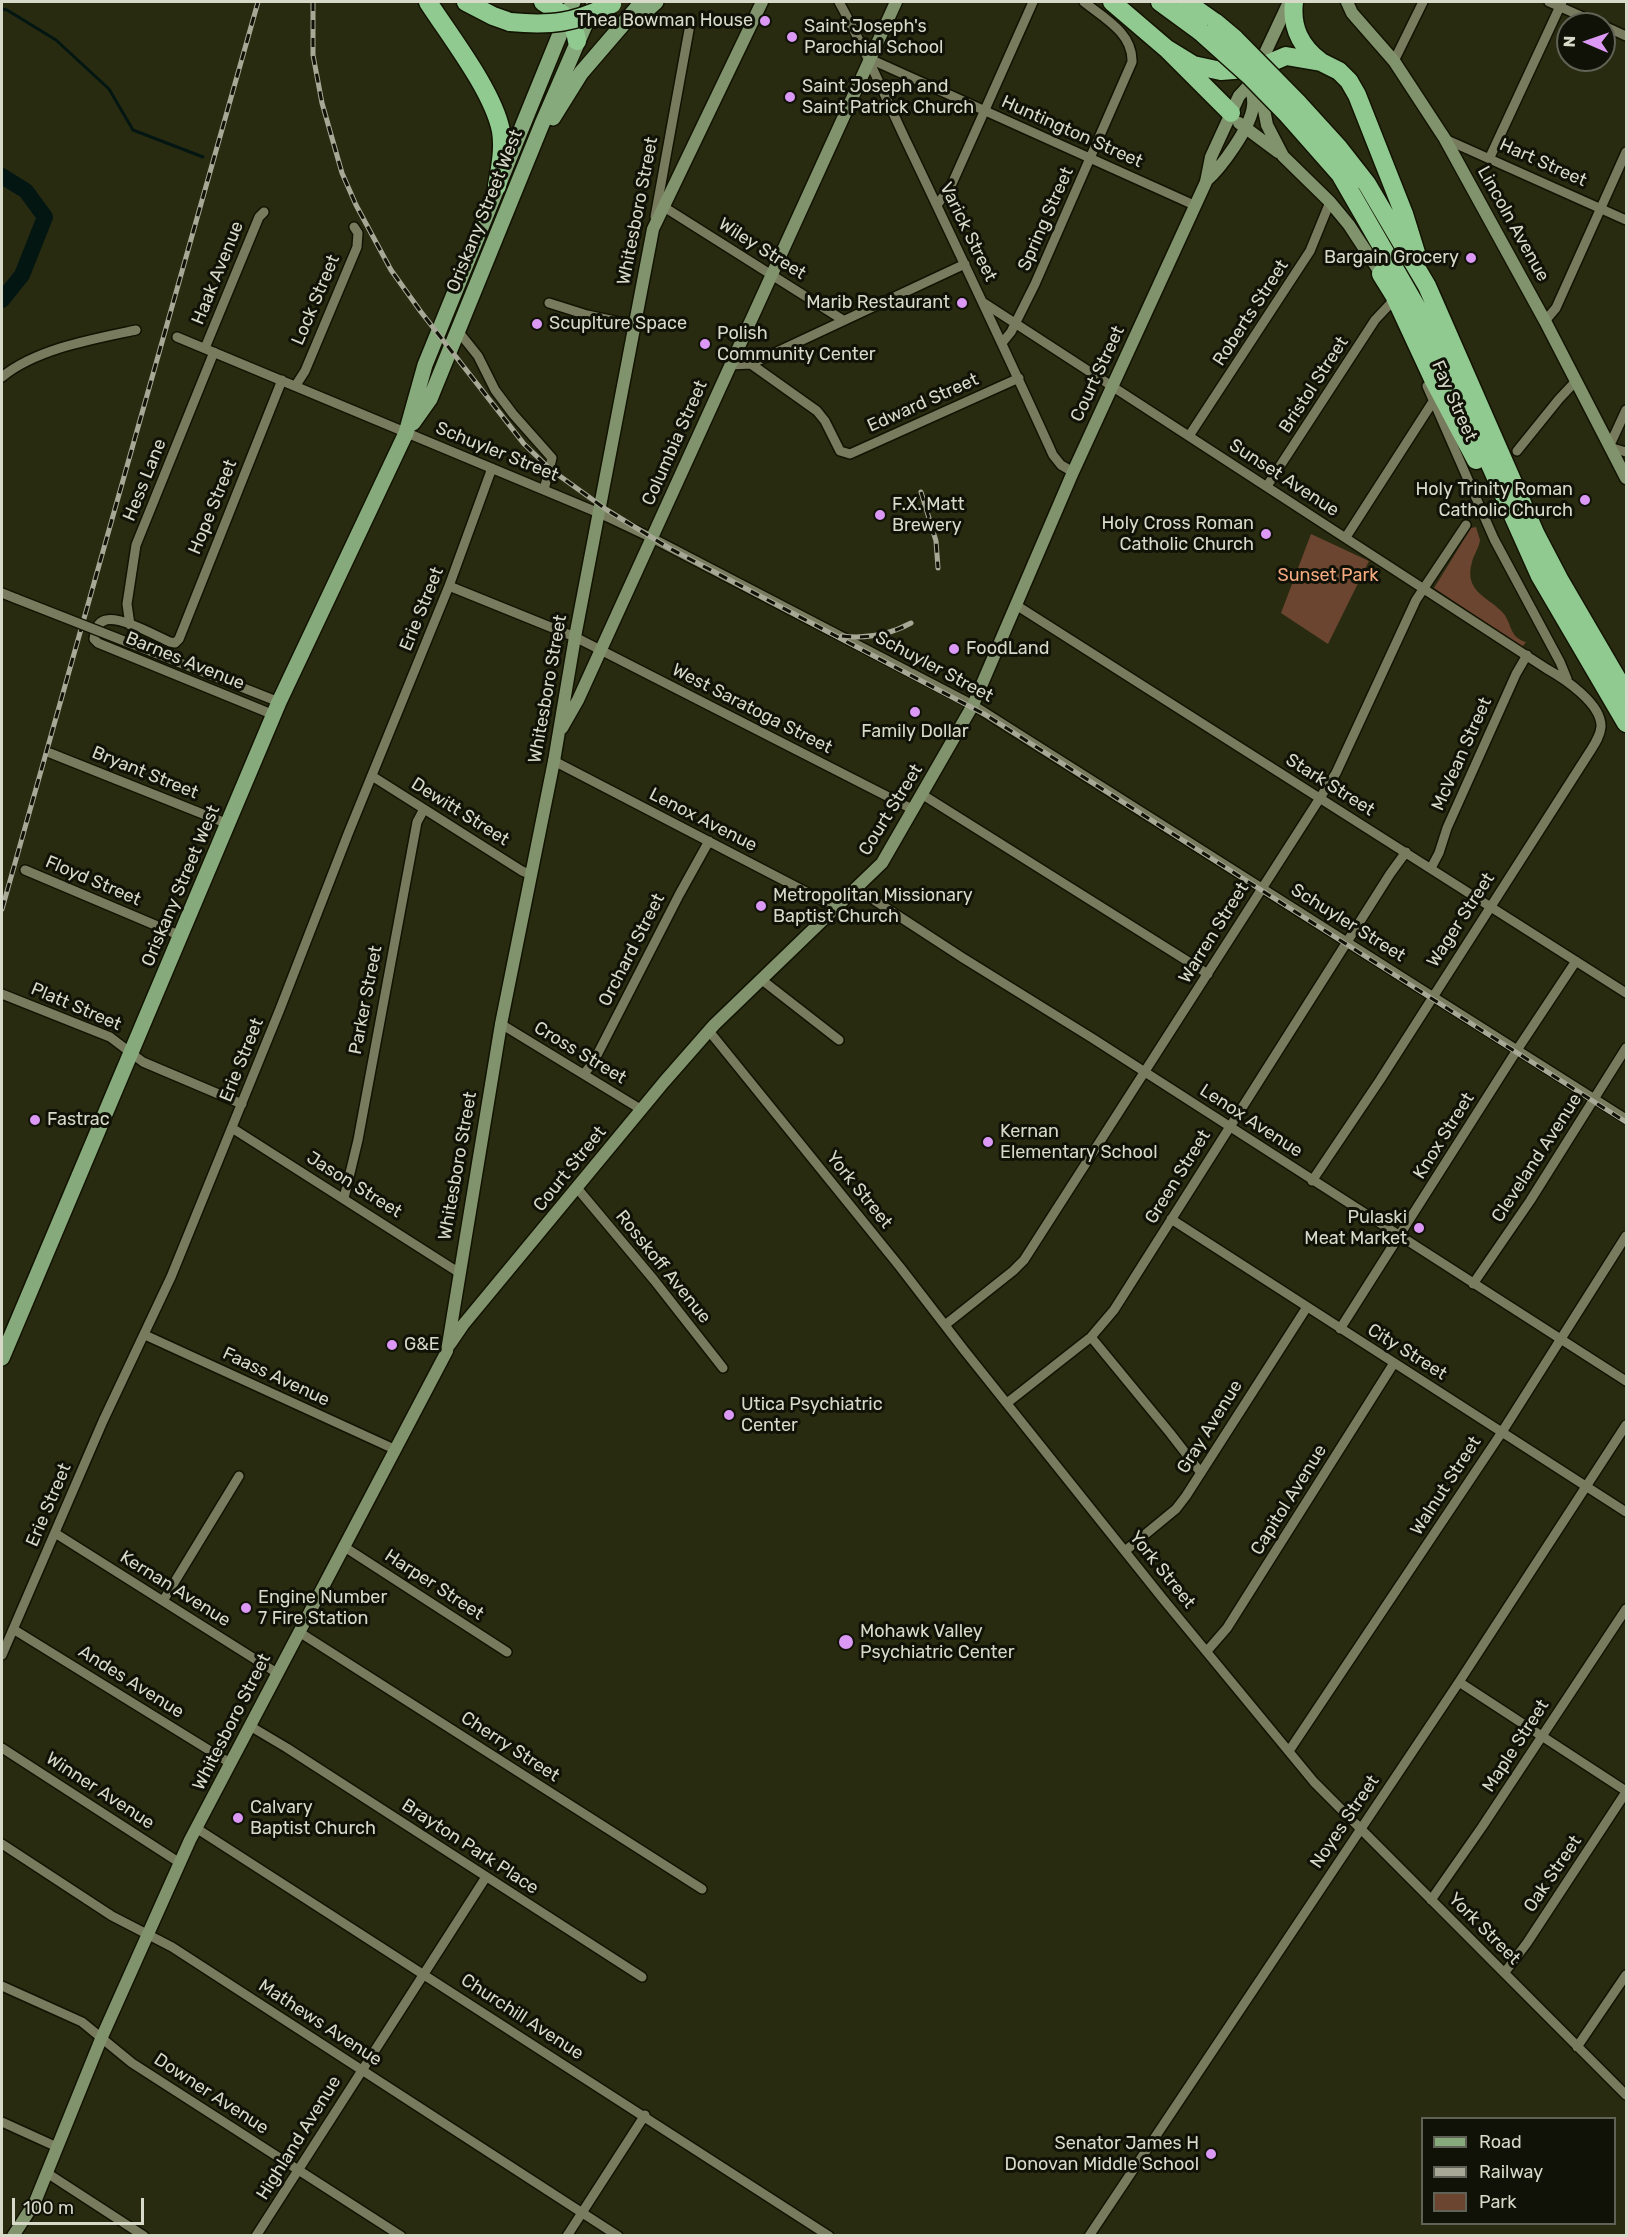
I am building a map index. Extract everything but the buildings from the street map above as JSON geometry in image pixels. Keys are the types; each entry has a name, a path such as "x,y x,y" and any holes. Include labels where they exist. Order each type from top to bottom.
{"highway":[{"path":"428,2 488,95 497,116 501,133 501,158 497,186"},
{"path":"466,2 510,22 538,25 560,23 591,14 609,2"},
{"path":"543,2 570,9 577,41"},
{"path":"1112,2 1167,49 1231,113"},
{"path":"1160,2 1208,28 1235,39 1292,109 1340,174 1420,313 1540,576"},
{"path":"1186,2 1208,28"},
{"path":"1294,2 1294,28 1311,54 1334,68 1349,81 1357,95 1404,214 1426,286"},
{"path":"1167,49 1192,65 1208,69 1237,71 1255,76 1286,56 1321,62"},
{"path":"1292,109 1338,147 1367,184 1426,286 1536,535 1626,694"},
{"path":"1381,274 1394,295 1433,379 1470,449 1540,576 1626,723"}],"main road":[{"name":"Oriskany Street West","path":"2,1358 133,1054 276,709 406,433 430,399 577,41 609,2"},
{"path":"528,159 581,73 642,2"},
{"path":"614,33 633,23 656,2"},
{"name":"Oriskany Street West","path":"406,433 424,365 570,9"}],"street":[{"path":"653,229 762,2"},
{"name":"Varick Street","path":"839,2 870,59 1053,455 1061,465 1072,472"},
{"name":"Columbia Street","path":"558,734 578,700 896,2"},
{"path":"937,206 951,186 1034,2"},
{"name":"Spring Street","path":"1002,343 1016,323 1129,71 1132,54 1124,34 1084,2"},
{"name":"Court Street","path":"447,1351 463,1325 709,1031 857,890 882,863 973,705 1072,472 1206,182 1211,157 1239,96 1255,76 1289,2"},
{"name":"Lincoln Avenue","path":"1347,2 1352,13 1394,61 1445,139 1545,321 1626,478"},
{"path":"1394,61 1423,2"},
{"path":"1549,2 1561,4 1576,12"},
{"path":"1490,157 1561,4"},
{"name":"Whitesboro Street","path":"13,2235 35,2202 101,2039 196,1828 447,1351 501,1024 554,761 575,637 691,19"},
{"name":"Huntington Street","path":"870,59 1194,205"},
{"name":"Court Street","path":"1206,182 1220,169 1244,129 1253,107 1255,76"},
{"name":"Fay Street","path":"1255,76 1267,125 1282,156"},
{"name":"Fay Street","path":"1231,113 1244,129 1282,156 1330,202 1349,225 1381,274 1391,303 1494,539 1567,679"},
{"name":"Hart Street","path":"1445,139 1490,157 1626,220"},
{"path":"1545,321 1556,308 1626,152"},
{"name":"Roberts Street","path":"1189,436 1310,251 1330,202"},
{"name":"Wiley Street","path":"664,207 843,320"},
{"name":"Haak Avenue","path":"205,348 259,217 264,212"},
{"name":"Lock Street","path":"296,385 357,248 358,233 354,227"},
{"path":"730,365 751,364 965,264"},
{"path":"549,303 587,315 634,325"},
{"name":"Sunset Avenue","path":"984,303 1567,679"},
{"name":"Bristol Street","path":"1267,486 1375,320 1391,303"},
{"path":"2,377 12,368 38,356 136,330"},
{"path":"458,331 478,356 501,398 552,458 544,490"},
{"name":"Schuyler Street","path":"177,337 599,513 652,538 973,705 1626,1119"},
{"name":"Hess Lane","path":"130,625 127,604 136,546 214,352"},
{"name":"Edward Street","path":"751,364 817,411 825,421 841,452 850,454 1019,378"},
{"name":"Hope Street","path":"130,625 173,643 180,639 282,380"},
{"path":"1517,451 1575,382"},
{"path":"1346,537 1434,400"},
{"path":"1626,410 1609,447 1626,452"},
{"name":"Erie Street","path":"2,1655 103,1421 171,1277 449,586 492,468"},
{"name":"Warren Street","path":"945,1325 1024,1260 1342,761 1416,600 1466,525"},
{"name":"West Saratoga Street","path":"449,586 575,637 914,810"},
{"name":"Barnes Avenue","path":"2,593 165,657 276,709"},
{"name":"Stark Street","path":"1016,605 1626,993"},
{"name":"Barnes Avenue","path":"130,625 117,620 106,620 96,628 94,639 98,643 276,709"},
{"name":"McVean Street","path":"1431,868 1516,674 1527,655"},
{"name":"Wager Street","path":"1312,1181 1380,1080 1600,734 1599,718 1585,698 1567,679"},
{"name":"Bryant Street","path":"50,753 228,824"},
{"name":"Lenox Avenue","path":"554,761 837,908"},
{"name":"Dewitt Street","path":"372,776 522,871 532,874"},
{"path":"923,795 1208,974"},
{"name":"Parker Street","path":"344,1198 358,1140 417,822 424,809"},
{"name":"Orchard Street","path":"584,1074 594,1061 709,841"},
{"name":"Green Street","path":"1007,1403 1090,1337 1114,1310 1347,942 1407,852"},
{"name":"Floyd Street","path":"25,870 181,936"},
{"name":"Lenox Avenue","path":"857,890 1626,1381"},
{"name":"Knox Street","path":"1340,1329 1576,961"},
{"path":"762,980 839,1040"},
{"name":"Platt Street","path":"2,994 110,1037 133,1054"},
{"name":"Cross Street","path":"501,1024 642,1110"},
{"name":"York Street","path":"709,1031 1125,1551 1314,1782 1626,2095"},
{"name":"Cleveland Avenue","path":"1473,1284 1626,1048"},
{"path":"133,1054 143,1062 242,1104"},
{"name":"Jason Street","path":"232,1128 459,1272"},
{"name":"Rosskoff Avenue","path":"577,1188 723,1368"},
{"name":"City Street","path":"1171,1219 1626,1512"},
{"name":"Walnut Street","path":"1289,1751 1502,1432 1626,1236"},
{"name":"Gray Avenue","path":"1125,1551 1176,1509 1307,1308"},
{"name":"Faass Avenue","path":"145,1335 394,1449"},
{"path":"1090,1337 1201,1473"},
{"name":"Capitol Avenue","path":"1207,1651 1227,1628 1394,1363"},
{"name":"Noyes Street","path":"1089,2235 1459,1682 1626,1425"},
{"path":"163,1601 239,1476"},
{"name":"Kernan Avenue","path":"56,1533 277,1673"},
{"name":"Harper Street","path":"343,1546 507,1652"},
{"name":"Maple Street","path":"1431,1900 1458,1864 1626,1609"},
{"name":"Andes Avenue","path":"13,1629 230,1763"},
{"name":"Cherry Street","path":"299,1632 702,1889"},
{"path":"1459,1682 1626,1792"},
{"name":"Brayton Park Place","path":"250,1726 642,1977"},
{"name":"Winner Avenue","path":"2,1749 180,1863"},
{"name":"Oak Street","path":"1505,1972 1527,1943 1626,1792"},
{"name":"Churchill Avenue","path":"196,1828 829,2235"},
{"name":"Mathews Avenue","path":"2,1844 112,1916 172,1947 618,2235"},
{"name":"Highland Avenue","path":"256,2235 486,1877"},
{"path":"1577,2047 1626,1975"},
{"name":"Downer Avenue","path":"2,1986 82,2022 132,2063 401,2235"},
{"path":"567,2235 645,2115"},
{"path":"2,2122 57,2147"},
{"path":"47,2173 144,2235"}],"green space":[{"path":"1476,527 1480,540 1472,562 1471,581 1479,593 1504,614 1517,637 1526,642 1522,647 1434,588 1471,528"},
{"name":"Sunset Park","path":"1311,534 1369,561 1328,644 1281,613"}],"waterway":[{"path":"2,9 56,40 109,89 133,130 203,157"},
{"path":"2,176 26,191 45,217 22,275 2,300"}],"railway":[{"path":"2,909 258,2"},
{"path":"313,2 313,55 322,103 342,173 356,205 391,270 421,312 524,444 550,469 607,510 669,548 986,715 1626,1122"},
{"path":"921,492 936,541 938,568"},
{"path":"842,636 878,635 911,623"}],"place":[{"name":"Thea Bowman House","path":"765,21"},
{"name":"Saint Joseph's Parochial School","path":"792,37"},
{"name":"Saint Joseph and Saint Patrick Church","path":"790,97"},
{"name":"Bargain Grocery","path":"1471,258"},
{"name":"Marib Restaurant","path":"962,303"},
{"name":"Scuplture Space","path":"537,324"},
{"name":"Polish Community Center","path":"705,344"},
{"name":"Holy Trinity Roman Catholic Church","path":"1585,500"},
{"name":"F.X. Matt Brewery","path":"880,515"},
{"name":"Holy Cross Roman Catholic Church","path":"1266,534"},
{"name":"FoodLand","path":"954,649"},
{"name":"Family Dollar","path":"915,712"},
{"name":"Metropolitan Missionary Baptist Church","path":"761,906"},
{"name":"Fastrac","path":"35,1120"},
{"name":"Kernan Elementary School","path":"988,1142"},
{"name":"Pulaski Meat Market","path":"1419,1228"},
{"name":"G&E","path":"392,1345"},
{"name":"Utica Psychiatric Center","path":"729,1415"},
{"name":"Engine Number 7 Fire Station","path":"246,1608"},
{"name":"Mohawk Valley Psychiatric Center","path":"846,1642"},
{"name":"Calvary Baptist Church","path":"238,1818"},
{"name":"Senator James H Donovan Middle School","path":"1211,2154"}]}
